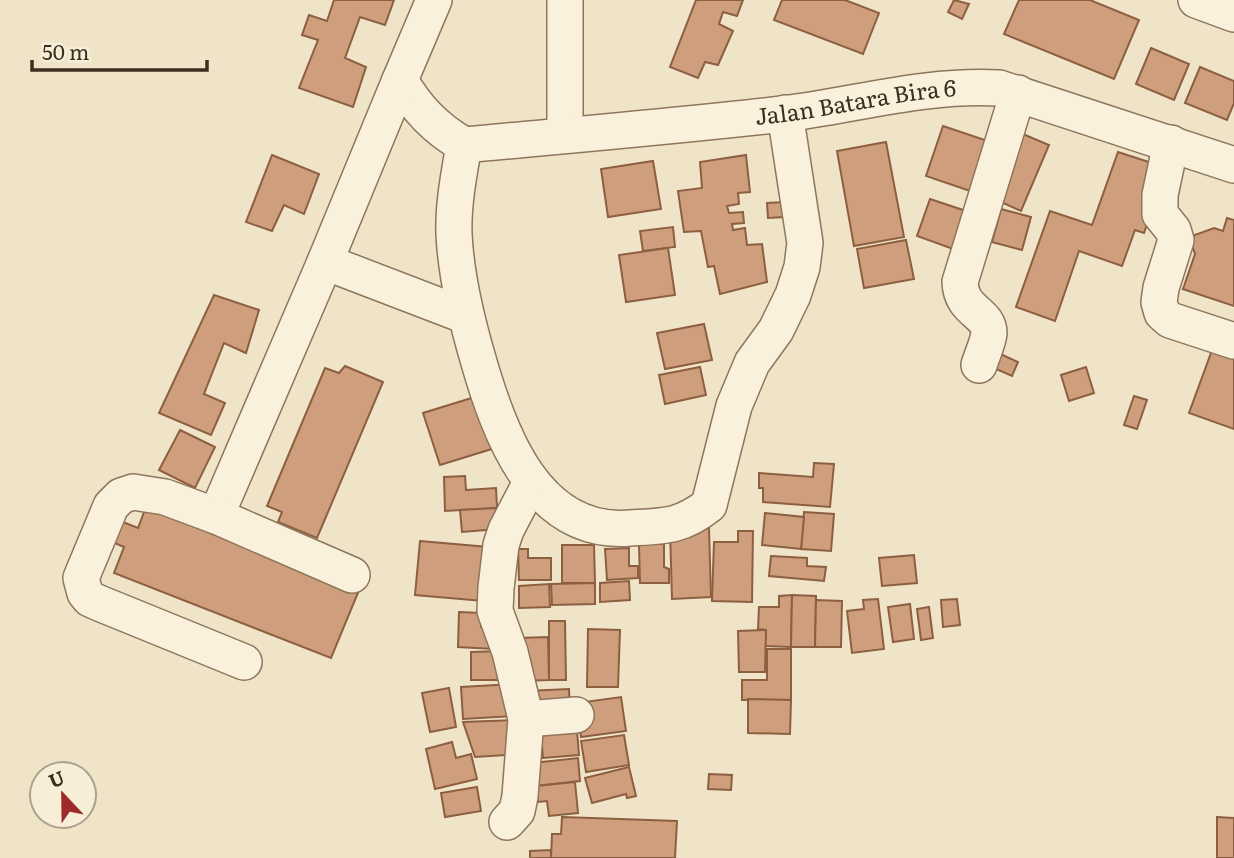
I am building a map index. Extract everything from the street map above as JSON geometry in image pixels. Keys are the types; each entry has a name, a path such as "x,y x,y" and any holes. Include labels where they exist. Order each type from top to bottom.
{"street":[{"path":"216,516 434,0"},
{"path":"565,0 565,135"},
{"path":"1196,0 1234,14"},
{"path":"400,80 412,101 427,118 464,145 456,190 454,232 457,268 466,316 488,395 503,435 531,482 560,509 590,526 621,529 685,522 709,505 734,406 752,363 776,330 793,295 806,243 785,113"},
{"name":"Jalan Batara Bira 6","path":"464,145 785,113 931,89 967,86 999,88 1018,93 1234,165"},
{"path":"979,365 989,336 988,327 984,319 964,302 960,282 1018,93"},
{"path":"1171,143 1160,195 1160,214 1173,230 1177,240 1161,288 1158,302 1161,313 1170,320 1234,341"},
{"path":"325,262 466,316"},
{"path":"507,822 517,811 520,796 526,719 510,652 495,611 501,545 531,482"},
{"path":"244,662 90,599 82,587 81,578 111,506 121,496 133,492 165,497 352,575"},
{"path":"526,719 576,715"}],"building":[{"path":"334,0 394,0 385,25 360,17 345,58 366,67 353,107 299,88 318,40 302,35 309,15 327,21"},
{"path":"696,0 743,0 737,16 723,12 719,24 733,31 718,65 705,62 698,78 670,67"},
{"path":"782,0 845,0 879,13 863,54 774,20"},
{"path":"954,0 969,4 962,19 948,12"},
{"path":"1019,0 1090,0 1139,20 1114,79 1004,34"},
{"path":"1151,48 1189,64 1174,100 1136,84"},
{"path":"1200,67 1234,81 1234,103 1227,120 1185,103"},
{"path":"943,126 991,142 973,192 926,176"},
{"path":"1018,132 1049,145 1021,211 990,197"},
{"path":"886,142 904,237 854,246 837,151"},
{"path":"1118,152 1158,165 1155,201 1144,233 1135,230 1122,266 1079,251 1055,321 1016,307 1050,211 1092,225"},
{"path":"272,155 319,174 304,214 284,205 272,231 246,222"},
{"path":"746,155 750,192 738,193 739,204 727,206 729,213 743,212 744,223 732,224 733,230 745,228 747,245 762,244 767,282 720,294 714,266 708,267 701,231 684,232 678,191 702,188 700,162"},
{"path":"653,161 661,209 608,217 601,169"},
{"path":"930,199 966,211 953,249 917,236"},
{"path":"785,202 785,217 768,218 767,203"},
{"path":"1001,209 1031,217 1022,250 992,242"},
{"path":"1227,218 1234,220 1234,306 1183,289 1195,254 1189,237 1214,228 1223,231"},
{"path":"673,227 675,247 643,251 640,231"},
{"path":"906,240 914,279 864,288 857,249"},
{"path":"668,248 675,295 626,302 619,255"},
{"path":"214,295 259,310 246,353 224,343 204,394 225,403 211,435 159,413"},
{"path":"704,324 712,360 665,369 657,333"},
{"path":"1215,342 1234,349 1234,429 1189,413"},
{"path":"994,351 1018,362 1012,376 987,365"},
{"path":"345,366 383,382 317,538 278,522 282,512 267,506 325,368 339,373"},
{"path":"700,367 706,395 665,404 659,375"},
{"path":"1086,367 1094,393 1069,401 1061,375"},
{"path":"478,396 495,448 440,465 423,413"},
{"path":"1134,396 1147,400 1137,429 1124,425"},
{"path":"180,430 215,447 195,488 159,470"},
{"path":"814,463 834,464 830,507 763,502 759,473 813,477"},
{"path":"465,476 466,490 496,488 497,508 445,511 444,477"},
{"path":"149,499 362,583 331,658 114,573 124,547 110,541 118,520 138,528"},
{"path":"497,508 498,529 462,532 460,510"},
{"path":"804,512 834,514 831,551 801,549"},
{"path":"765,513 804,517 801,549 762,545"},
{"path":"709,528 711,597 672,599 670,529"},
{"path":"738,531 753,531 752,602 712,601 714,542 738,542"},
{"path":"420,541 488,547 483,601 415,595"},
{"path":"639,544 664,544 664,567 669,569 669,583 640,583"},
{"path":"562,545 594,545 595,583 562,583"},
{"path":"629,548 629,566 638,566 638,578 607,580 605,549"},
{"path":"518,549 528,549 528,558 551,558 551,580 519,580"},
{"path":"914,555 917,583 882,586 879,558"},
{"path":"771,556 807,558 807,566 826,567 824,581 769,576"},
{"path":"629,581 630,600 600,602 600,583"},
{"path":"595,583 595,604 552,605 551,584"},
{"path":"549,584 550,607 519,608 519,586"},
{"path":"792,595 791,647 765,646 766,630 758,629 759,607 779,607 779,596"},
{"path":"792,595 816,596 815,647 791,647"},
{"path":"878,599 884,649 852,653 847,611 864,609 863,600"},
{"path":"957,599 960,625 943,627 941,600"},
{"path":"816,600 842,601 841,647 815,647"},
{"path":"910,604 914,639 893,642 888,607"},
{"path":"929,607 933,638 921,640 917,609"},
{"path":"459,612 481,613 481,627 495,627 494,649 458,647"},
{"path":"549,621 565,621 566,680 549,680"},
{"path":"588,629 620,630 618,687 587,687"},
{"path":"766,630 765,672 739,672 738,631"},
{"path":"548,637 549,680 519,681 518,638"},
{"path":"767,649 791,649 791,700 742,700 742,680 767,680"},
{"path":"503,651 504,680 471,680 471,652"},
{"path":"514,684 515,716 463,719 461,687"},
{"path":"449,688 456,727 430,732 422,693"},
{"path":"569,689 570,713 527,715 526,691"},
{"path":"621,697 626,731 581,737 577,703"},
{"path":"748,699 791,700 790,734 748,733"},
{"path":"576,718 579,755 543,758 542,745 529,746 528,722"},
{"path":"519,720 521,754 475,757 463,722"},
{"path":"624,735 629,765 586,772 581,741"},
{"path":"452,742 456,758 471,754 477,779 435,789 426,749"},
{"path":"578,758 580,781 536,786 533,763"},
{"path":"629,767 636,796 627,798 626,794 592,803 585,778"},
{"path":"709,774 732,775 731,790 708,789"},
{"path":"575,782 578,813 549,816 547,801 538,802 536,786"},
{"path":"477,787 481,811 445,817 441,793"},
{"path":"562,817 677,821 675,858 551,858 552,834 561,834"},
{"path":"1217,817 1234,818 1234,858 1217,858"},
{"path":"551,850 551,858 530,858 530,851"}]}
